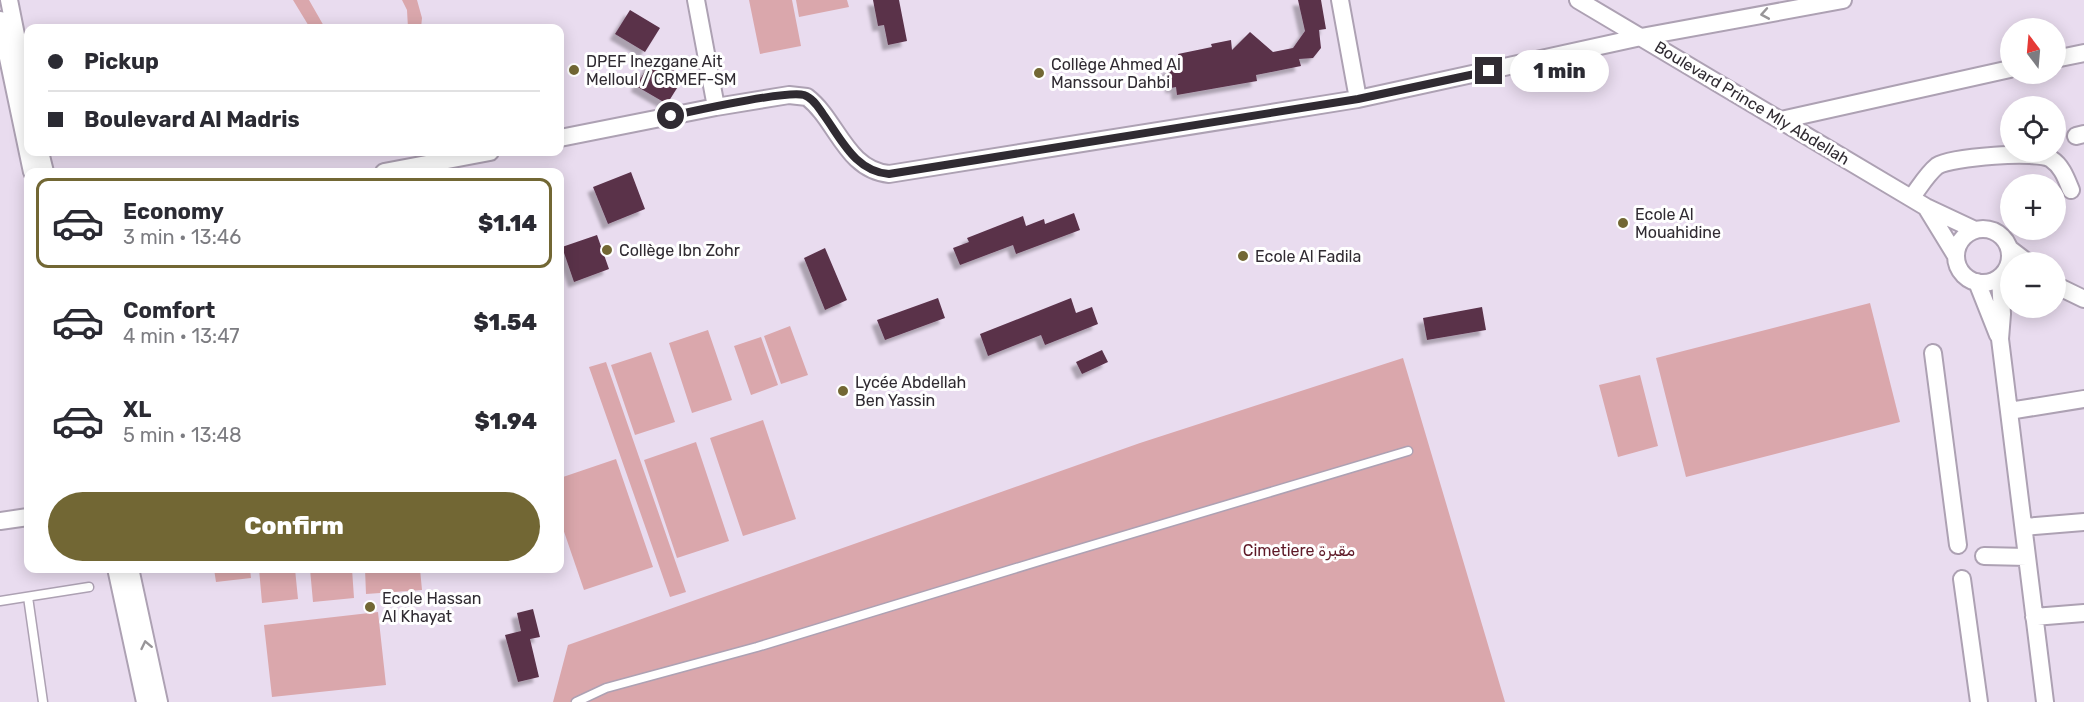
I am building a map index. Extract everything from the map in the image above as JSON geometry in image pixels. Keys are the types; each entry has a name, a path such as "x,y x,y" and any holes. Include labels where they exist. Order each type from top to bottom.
{"street":[{"path":"9,0 24,75"},
{"path":"696,0 716,107"},
{"path":"1340,0 1358,99"},
{"name":"Boulevard Prince Mly Abdellah","path":"1578,0 1601,6 1641,37 1926,207 1976,230"},
{"path":"564,137 716,107 789,95 807,96 861,165 878,173 905,172 1358,99 1641,37 1843,0"},
{"path":"0,20 24,134"},
{"path":"2066,56 2084,52"},
{"path":"1781,120 2000,71"},
{"path":"405,168 469,156"},
{"path":"1911,198 1937,166 1973,157 2045,156 2059,166 2071,190"},
{"name":"Boulevard Prince Mly Abdellah","path":"1926,207 1956,256"},
{"path":"2000,278 1993,281 1977,282 1966,277 1958,268 1956,256 1958,244 1965,235 1986,229 1997,232 2014,252"},
{"path":"1977,282 2000,339"},
{"path":"2001,318 2000,339 2044,702"},
{"path":"1933,353 1958,545"},
{"path":"2009,411 2084,399"},
{"path":"0,521 24,518"},
{"path":"2024,527 2084,522"},
{"path":"1984,556 2027,557"},
{"path":"119,573 127,587 145,672 145,702"},
{"path":"127,587 129,573"},
{"path":"1962,579 1979,702"},
{"path":"2034,617 2084,613"},
{"path":"145,672 159,702"}],"lane":[{"path":"576,702 606,688 757,647 1408,452"},
{"path":"0,601 88,588"},
{"path":"28,597 43,702"}],"green space":[{"path":"293,0 309,0 323,24 308,24"},
{"path":"402,0 417,0 421,24 408,24 407,10"},
{"path":"749,0 792,0 801,46 760,54"},
{"path":"796,0 847,0 849,7 799,17"},
{"path":"1870,303 1900,422 1686,477 1656,358"},
{"path":"790,326 808,375 781,384 764,336"},
{"path":"708,330 732,400 692,413 669,343"},
{"path":"761,337 778,385 751,395 734,346"},
{"path":"651,352 675,422 635,435 611,365"},
{"name":"Cimetiere مقبرة","path":"1403,358 1505,702 553,702 568,645 1140,443"},
{"path":"606,362 686,592 670,597 589,367"},
{"path":"1640,375 1658,446 1618,457 1599,385"},
{"path":"763,420 796,519 743,536 710,438"},
{"path":"696,442 729,541 677,558 644,460"},
{"path":"616,459 653,567 584,590 564,532 564,477"},
{"path":"215,573 250,573 251,578 216,582"},
{"path":"259,573 295,573 298,599 262,603"},
{"path":"310,573 352,573 354,598 313,602"},
{"path":"365,573 420,573 422,590 366,594"},
{"path":"378,612 386,685 272,697 264,625"}],"building":[{"path":"873,0 899,0 907,41 888,45 884,25 878,26"},
{"path":"1298,0 1321,0 1326,29 1319,30 1321,48 1313,58 1299,59 1301,66 1256,75 1257,81 1177,95 1176,87 1171,88 1167,68 1181,65 1178,54 1212,47 1211,44 1231,40 1232,50 1250,32 1273,52 1293,48 1305,31"},
{"path":"630,10 660,28 645,52 615,34"},
{"path":"653,58 684,77 667,104 636,86"},
{"path":"631,172 645,209 608,224 593,187"},
{"path":"1074,213 1080,230 1016,254 1013,245 960,265 953,248 969,242 967,238 1023,216 1026,226 1044,219 1045,224"},
{"path":"597,235 609,269 574,282 564,246"},
{"path":"825,248 847,300 825,310 804,258"},
{"path":"938,298 945,318 885,340 877,320"},
{"path":"1071,298 1076,313 1092,307 1098,324 1045,345 1041,335 988,356 980,334"},
{"path":"1482,307 1486,330 1427,340 1423,318"},
{"path":"1102,350 1108,362 1082,374 1076,362"},
{"path":"533,609 540,637 530,639 539,677 518,682 505,635 521,631 517,613"}],"place":[{"name":"DPEF Inezgane Ait Melloul / CRMEF-SM","path":"574,70"},
{"name":"Collège Ahmed Al Manssour Dahbi","path":"1039,73"},
{"name":"Ecole Al Mouahidine","path":"1623,223"},
{"name":"Collège Ibn Zohr","path":"607,250"},
{"name":"Ecole Al Fadila","path":"1243,256"},
{"name":"Lycée Abdellah Ben Yassin","path":"843,391"},
{"name":"Ecole Hassan Al Khayat","path":"370,607"}],"route":[{"path":"671,116 800,94 813,101 861,165 868,170 889,174 1358,99 1489,71"}]}
